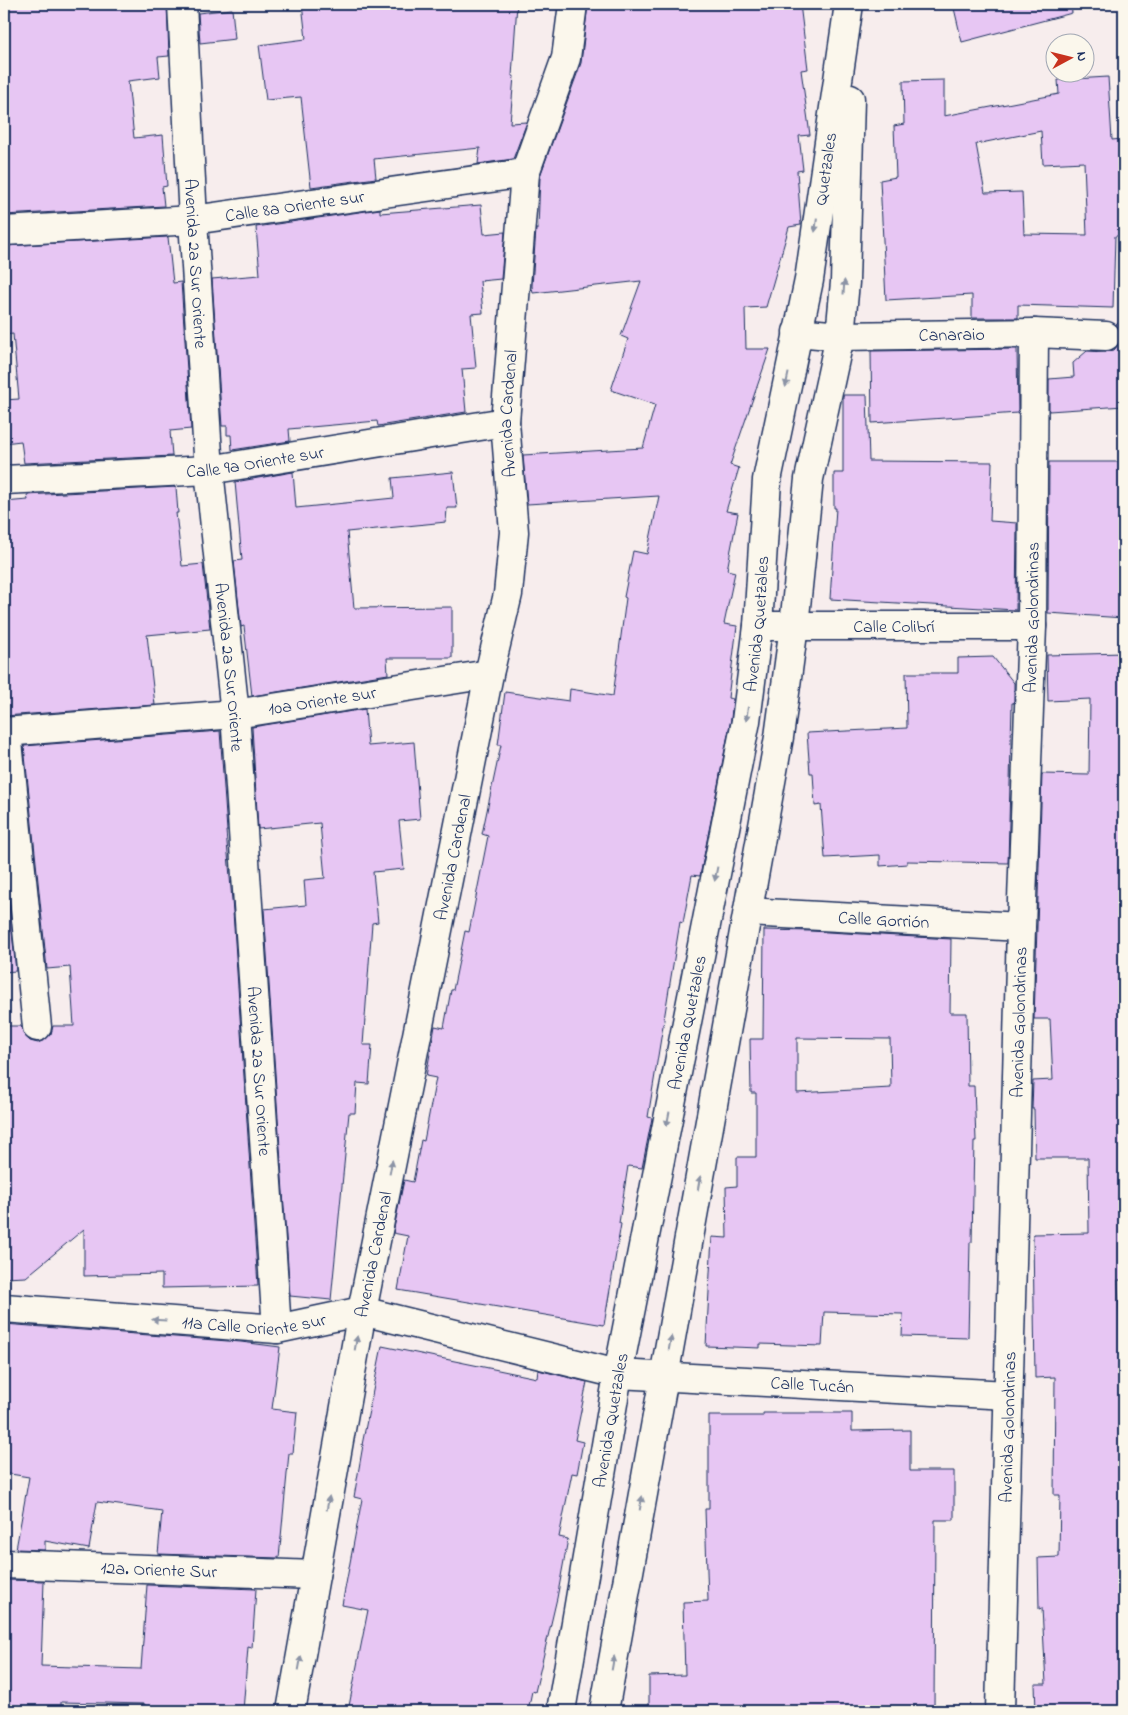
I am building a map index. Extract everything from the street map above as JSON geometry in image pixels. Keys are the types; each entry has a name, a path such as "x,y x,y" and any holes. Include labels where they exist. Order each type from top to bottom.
{"street":[{"name":"Avenida 2a Sur Oriente","path":"182,4 193,220 209,470 235,714 277,1329"},
{"name":"Avenida Cardenal","path":"291,1711 362,1311 489,674 508,594 514,532 505,422 525,173 566,58 573,4"},
{"name":"Quetzales","path":"797,332 808,280 849,4"},
{"name":"Quetzales","path":"840,336 845,282 853,4"},
{"name":"Calle 8a Oriente sur","path":"4,231 193,220 525,173"},
{"name":"Canaraio","path":"797,332 840,336 1034,333 1106,336"},
{"name":"Avenida Quetzales","path":"561,1711 618,1374 746,721 758,626 766,480 797,332"},
{"name":"Avenida Golondrinas","path":"1000,1711 1021,927 1032,626 1034,333"},
{"name":"Avenida Quetzales","path":"604,1711 779,737 794,626 808,479 840,336"},
{"name":"Calle 9a Oriente sur","path":"4,480 209,470 505,422"},
{"name":"Calle Colibrí","path":"758,626 1032,626"},
{"name":"10a Oriente sur","path":"6,732 235,714 489,674"},
{"path":"6,732 37,1027"},
{"name":"Calle Gorrión","path":"748,912 1021,927"},
{"name":"11a Calle Oriente sur","path":"4,1308 277,1329 362,1311 618,1374"},
{"name":"Calle Tucán","path":"618,1374 1008,1395"},
{"name":"12a. Oriente Sur","path":"4,1564 315,1575"}],"building":[{"path":"4,4 167,4 169,56 158,57 160,77 128,81 134,138 163,135 167,186 162,187 164,206 4,215"},
{"path":"302,4 517,4 510,123 527,122 513,159 478,164 480,148 374,159 376,178 311,187 301,97 266,100 259,45 306,39"},
{"path":"588,4 800,4 808,69 801,70 810,135 799,136 803,170 797,171 801,225 789,227 766,307 745,308 746,349 770,349 730,465 739,468 726,511 738,513 727,570 735,572 724,624 737,626 728,698 733,699 731,719 700,876 692,875 683,923 680,922 648,1117 652,1118 642,1168 628,1166 619,1223 621,1224 604,1325 398,1290 408,1236 393,1233 404,1180 413,1182 421,1140 424,1141 436,1078 426,1076 435,1026 444,1028 465,931 469,932 488,836 482,834 501,745 498,745 505,692 569,701 570,689 613,696 626,598 624,597 633,551 647,554 659,496 527,504 523,455 643,448 655,405 611,390 628,339 621,336 641,281 533,293 540,176 581,63"},
{"path":"953,4 1071,4 1072,13 962,42"},
{"path":"232,9 235,39 200,43 198,13"},
{"path":"1108,77 1112,140 1122,139 1124,167 1124,236 1115,236 1113,308 1018,305 1018,318 972,318 972,295 886,300 880,180 896,177 894,126 904,124 903,81 944,80 944,116 1059,94 1058,82 1096,82 1096,78","holes":["1041,131 1043,164 1084,162 1087,235 1024,234 1022,192 985,193 976,144"]},
{"path":"481,205 484,234 505,232 501,279 480,281 483,313 471,314 476,368 462,369 466,412 378,426 377,421 289,429 290,441 232,450 231,435 227,435 227,426 222,426 212,279 260,275 256,227 380,209 380,213"},
{"path":"168,237 173,283 181,282 191,429 170,431 172,456 24,463 21,441 4,443 4,400 19,399 13,334 4,335 4,246"},
{"path":"1124,318 1124,406 1049,411 1049,379 1074,377 1073,363 1087,351 1105,352 1114,350 1122,337 1120,329 1116,325"},
{"path":"1017,349 1018,413 872,423 871,351"},
{"path":"843,395 867,395 869,461 992,462 990,521 1017,523 1016,610 830,599 836,508 834,508 834,473 843,473"},
{"path":"1049,462 1124,462 1124,618 1048,613"},
{"path":"293,472 296,508 394,498 392,478 453,472 457,508 447,508 446,522 347,532 354,608 452,607 452,658 387,658 388,674 252,696 244,626 241,627 234,561 242,560 235,482"},
{"path":"176,487 178,513 176,513 182,566 203,564 210,629 147,635 155,705 4,716 4,502 28,500 27,495"},
{"path":"1124,653 1124,1280 1118,1280 1122,1383 1124,1383 1124,1711 1036,1711 1035,1684 1046,1684 1042,1608 1039,1609 1038,1558 1059,1557 1060,1495 1054,1495 1055,1377 1035,1378 1033,1234 1089,1233 1088,1158 1035,1158 1034,1109 1032,1109 1033,1081 1053,1080 1050,1019 1034,1019 1042,774 1089,775 1090,699 1048,701 1047,655"},
{"path":"993,657 1014,683 1008,863 907,861 907,864 880,866 880,855 825,858 821,805 815,806 813,773 810,773 807,733 907,728 906,673 958,673 958,658"},
{"path":"365,709 368,746 414,742 420,819 399,821 404,869 373,872 378,922 372,923 363,1045 372,1045 369,1084 357,1083 355,1113 349,1113 331,1300 290,1296 264,909 306,905 304,880 325,878 320,823 258,829 252,727"},
{"path":"220,731 258,1286 162,1288 162,1274 84,1276 84,1229 26,1277 4,1278 4,1026 21,1026 25,1036 30,1041 38,1043 51,1034 53,1026 74,1026 70,967 47,969 24,746"},
{"path":"4,854 16,971 4,972"},
{"path":"764,930 951,939 950,1013 967,1013 968,1086 974,1086 976,1141 974,1141 968,1338 902,1336 903,1314 824,1312 822,1346 760,1344 760,1348 706,1346 712,1237 727,1238 726,1187 737,1186 737,1157 756,1157 756,1093 751,1093 750,1039 763,1039","holes":["797,1038 890,1039 891,1088 797,1093"]},
{"path":"4,1324 241,1342 280,1347 272,1409 297,1412 293,1453 289,1453 279,1558 158,1554 162,1511 97,1502 89,1549 45,1541 45,1550 16,1549 29,1477 4,1473"},
{"path":"382,1346 537,1378 538,1370 587,1382 575,1440 583,1442 577,1474 572,1473 559,1537 568,1539 557,1598 535,1692 532,1691 528,1711 348,1711 368,1610 342,1605 362,1499 354,1497 362,1445"},
{"path":"763,1413 852,1413 852,1431 910,1430 910,1471 954,1471 954,1520 935,1520 934,1711 649,1711 649,1676 685,1675 683,1602 708,1601 705,1509 709,1509 709,1416 763,1416"},
{"path":"4,1580 44,1581 41,1666 141,1669 147,1585 256,1589 252,1648 248,1647 243,1711 144,1711 145,1704 61,1702 61,1711 4,1711"}]}
